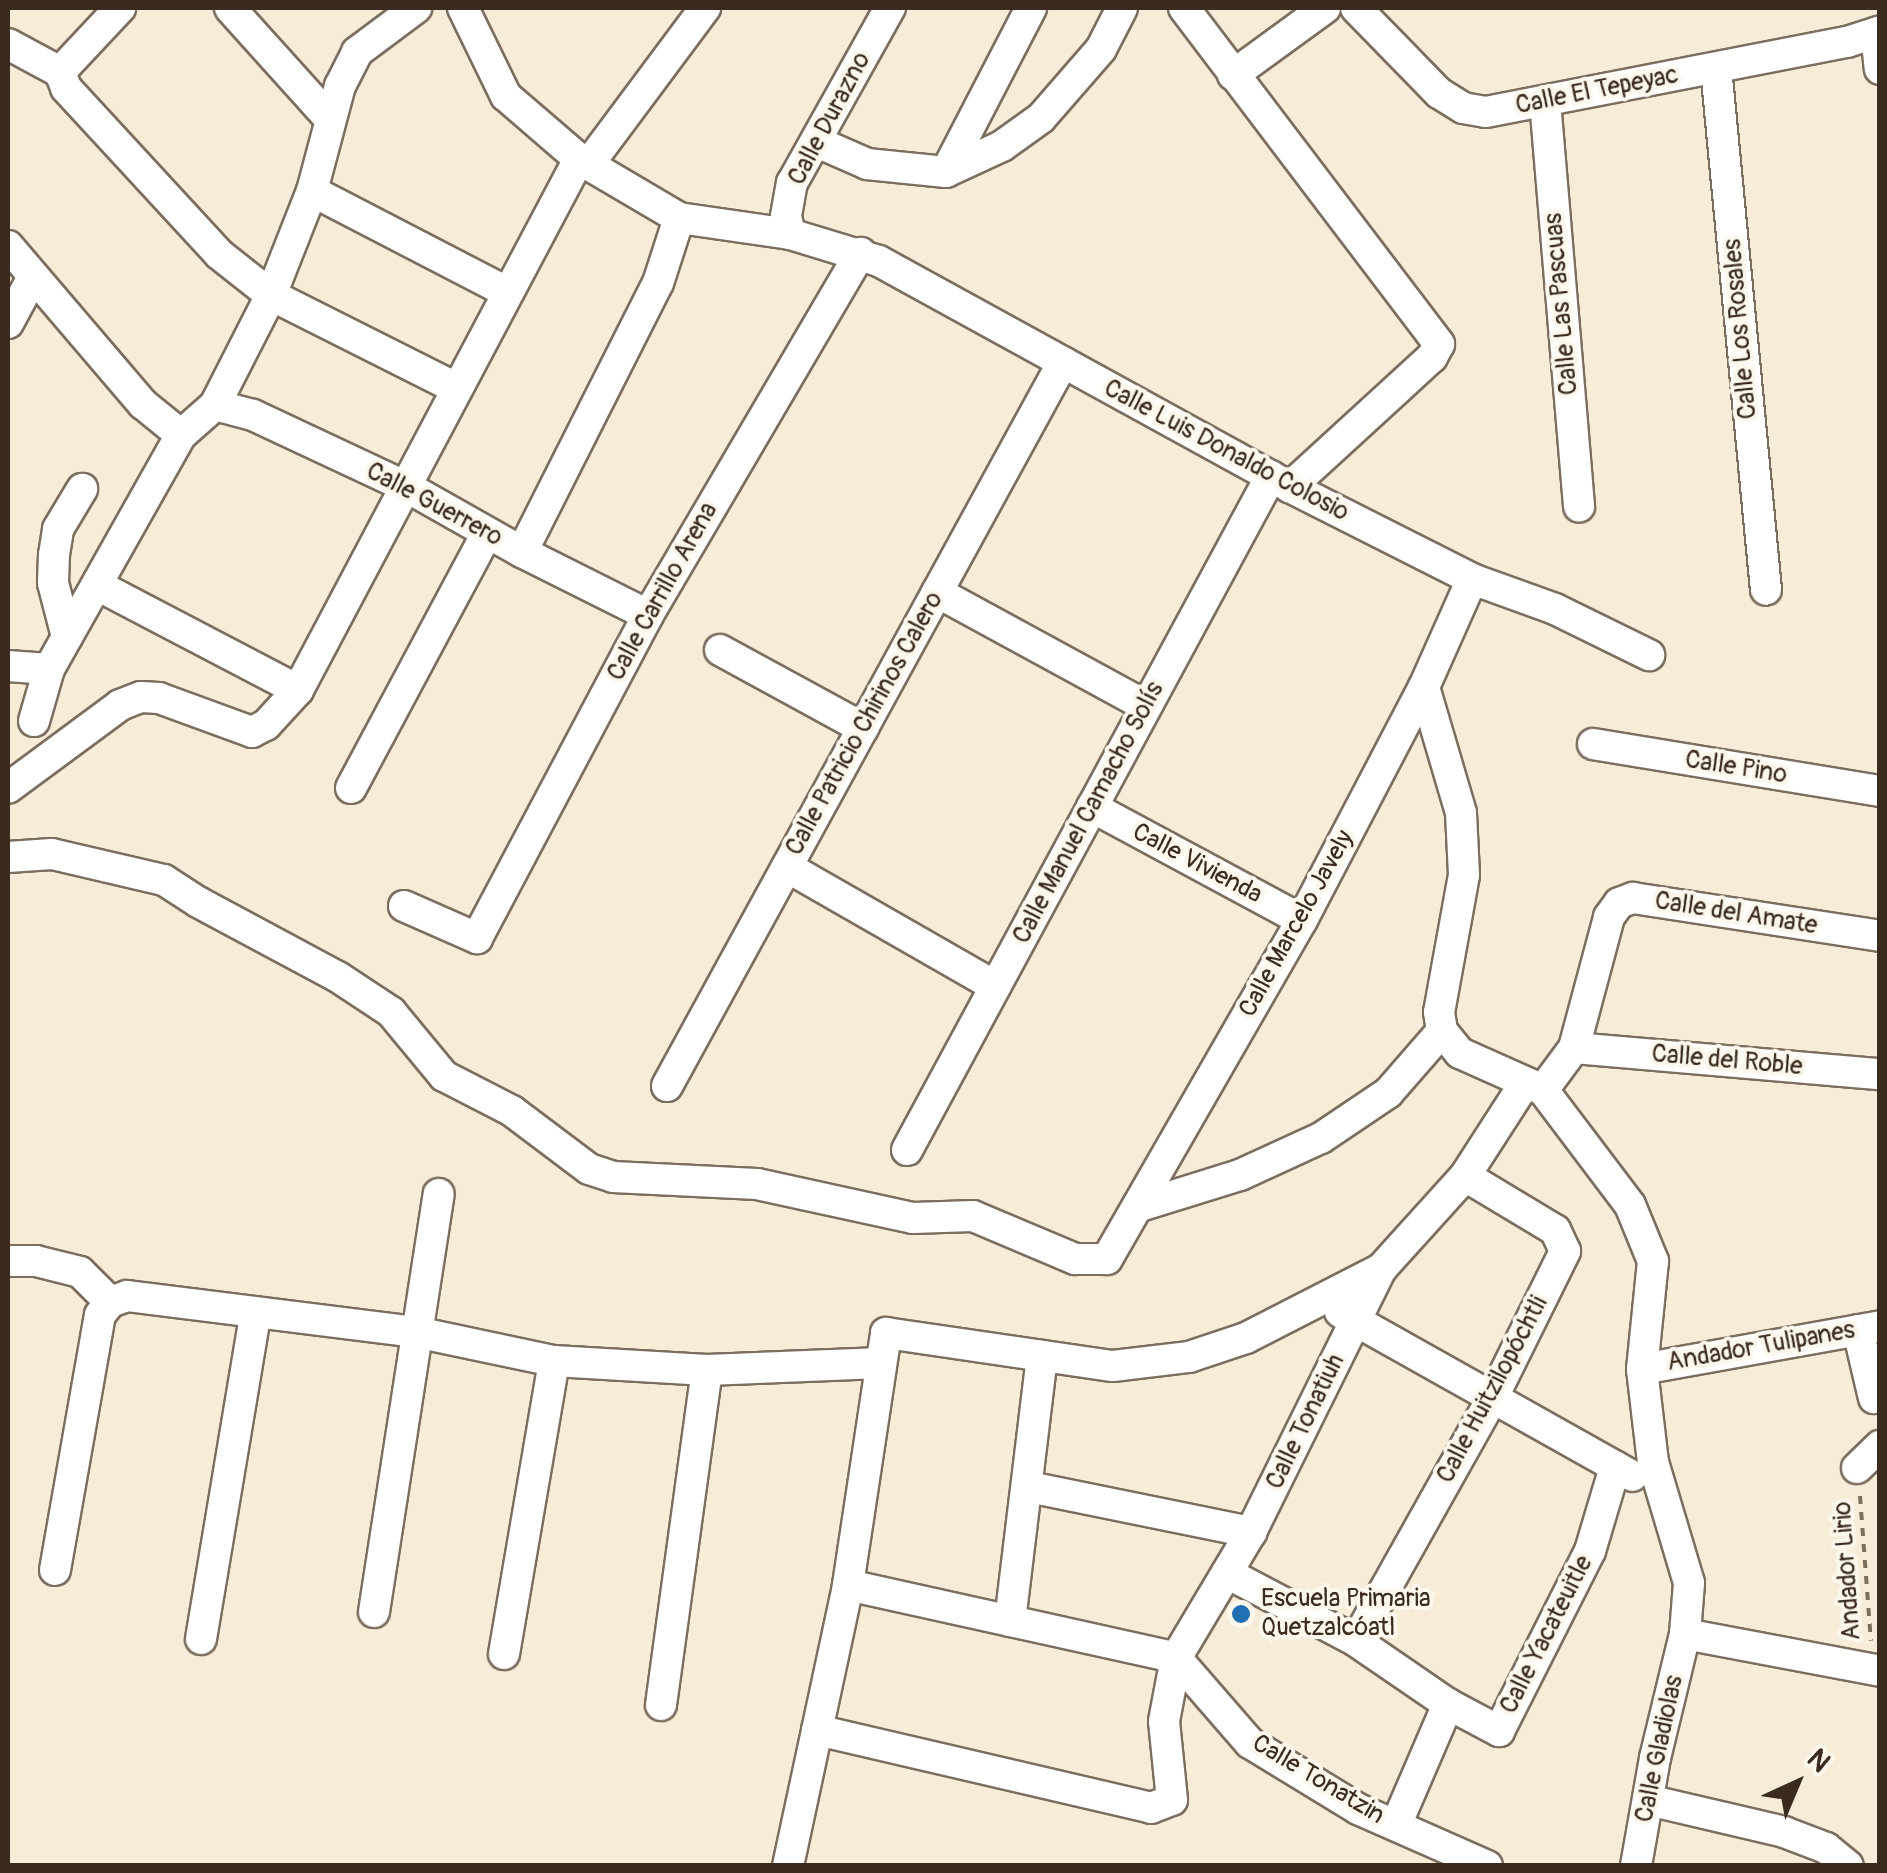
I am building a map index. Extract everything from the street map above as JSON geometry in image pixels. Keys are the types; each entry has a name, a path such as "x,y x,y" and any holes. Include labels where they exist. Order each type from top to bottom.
{"street":[{"path":"60,72 120,8"},
{"path":"230,8 330,119"},
{"path":"34,721 49,669 181,434 215,405 271,295 312,191 330,119 357,52 416,8"},
{"path":"463,8 506,96 583,162 679,218 658,283 522,552"},
{"path":"8,788 120,705 141,697 158,698 252,732 266,725 298,690 507,292 583,162 705,8"},
{"name":"Calle Durazno","path":"790,234 786,216 792,184 890,8"},
{"path":"946,172 1030,8"},
{"path":"816,142 867,164 946,172 1002,146 1041,118 1100,49 1122,8"},
{"path":"1184,8 1233,74 1325,8"},
{"name":"Calle El Tepeyac","path":"1356,8 1439,93 1464,108 1486,112 1878,32"},
{"path":"1878,32 1880,68"},
{"path":"8,44 60,72 66,88 219,254 271,295 456,388"},
{"name":"Calle Los Rosales","path":"1716,68 1766,590"},
{"name":"Calle Manuel Camacho Solís","path":"907,1150 1146,706 1280,482 1432,357 1439,344 1233,74"},
{"name":"Calle Las Pascuas","path":"1545,101 1579,507"},
{"path":"312,191 507,292"},
{"name":"Calle Luis Donaldo Colosio","path":"679,218 790,234 860,253 1280,482 1472,580 1554,609 1649,655"},
{"path":"8,246 144,404 181,434"},
{"name":"Calle Carrillo Arena","path":"404,906 477,938 648,615 860,253"},
{"path":"8,323 32,276"},
{"name":"Calle Patricio Chirinos Calero","path":"667,1086 1063,362"},
{"name":"Calle Guerrero","path":"215,405 253,416 407,487 522,552 648,615"},
{"path":"67,637 53,583 54,555 58,529 82,489"},
{"path":"351,788 487,532"},
{"name":"Calle Marcelo Javely","path":"8,857 52,854 164,880 338,977 391,1012 444,1076 512,1111 590,1169 613,1177 757,1184 913,1218 972,1216 1076,1259 1107,1260 1302,920 1424,687 1472,580"},
{"path":"97,585 298,690"},
{"path":"938,592 1146,706"},
{"path":"720,650 863,728"},
{"path":"8,666 49,669"},
{"path":"1424,687 1461,813 1464,874 1439,1012 1442,1031 1460,1053 1534,1087"},
{"name":"Calle Pino","path":"1593,744 1880,791"},
{"name":"Calle Vivienda","path":"1092,807 1302,920"},
{"path":"787,867 996,986"},
{"name":"Calle del Amate","path":"1382,1268 1465,1176 1534,1087 1563,1070 1574,1048 1609,916 1619,904 1633,898 1880,936"},
{"path":"1138,1207 1240,1175 1321,1138 1388,1093 1442,1031"},
{"name":"Calle del Roble","path":"1574,1048 1880,1074"},
{"name":"Calle Gladiolas","path":"1534,1087 1630,1205 1653,1261 1642,1368 1652,1462 1689,1583 1685,1634 1636,1866"},
{"name":"Calle Huitzilopóchtli","path":"1356,1641 1492,1400 1565,1251 1555,1230 1465,1176"},
{"path":"374,1612 439,1194"},
{"path":"8,1261 36,1261 80,1272 110,1302"},
{"path":"788,1866 848,1585 886,1333 1114,1366 1189,1357 1246,1338 1382,1268"},
{"name":"Calle Tonatiuh","path":"1176,1658 1251,1532 1382,1268"},
{"path":"55,1570 100,1315 110,1302 127,1296 255,1315 416,1332 554,1361 707,1370 881,1363"},
{"path":"1322,1299 1355,1323 1661,1491"},
{"path":"201,1639 255,1315"},
{"path":"1868,1328 1874,1398"},
{"name":"Andador Tulipanes","path":"1642,1368 1868,1328"},
{"path":"1010,1621 1042,1356"},
{"path":"504,1654 554,1361"},
{"path":"661,1706 707,1370"},
{"path":"1858,1468 1880,1446"},
{"name":"Calle Yacateuitle","path":"1227,1573 1356,1641 1448,1704 1500,1731 1590,1551 1615,1467"},
{"path":"1029,1487 1251,1532"},
{"path":"817,1730 1152,1808 1172,1800 1164,1721 1176,1658 848,1585"},
{"path":"1685,1634 1876,1671"},
{"name":"Calle Tonatzin","path":"1176,1658 1250,1743 1358,1808 1486,1866"},
{"path":"1396,1825 1448,1704"},
{"path":"1648,1800 1784,1832 1826,1848 1848,1866"}],"path":[{"name":"Andador Lirio","path":"1858,1468 1876,1671"}],"place":[{"name":"Escuela Primaria Quetzalcóatl","path":"1241,1614"}]}
